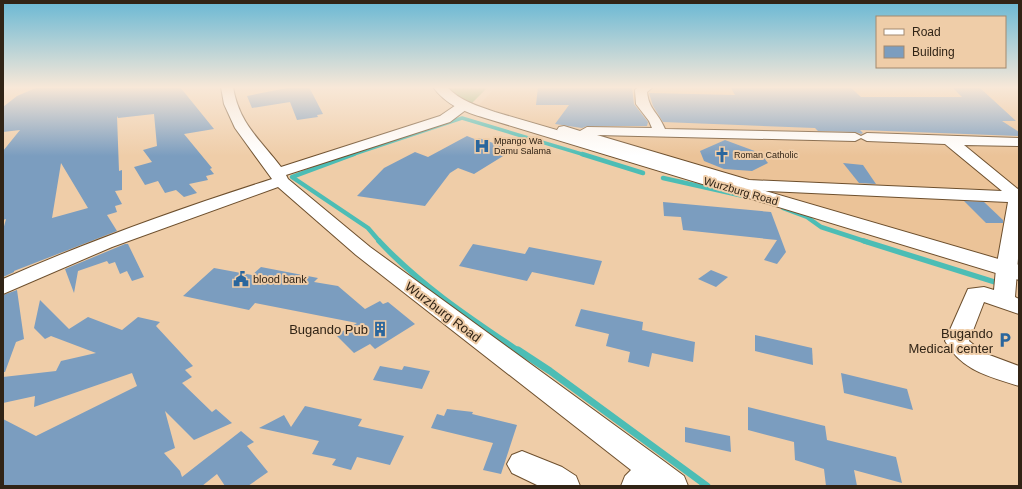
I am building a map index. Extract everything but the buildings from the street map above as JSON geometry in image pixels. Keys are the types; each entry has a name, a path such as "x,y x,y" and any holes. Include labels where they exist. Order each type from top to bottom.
{"main road":[{"name":"Wurzburg Road","path":"474,110 541,132 1012,271"}],"street":[{"name":"Wurzburg Road","path":"233,110 247,137 279,177 363,251 644,477 673,486"},
{"path":"3,286 34,272 179,214 279,177 445,119 458,110"},
{"path":"647,110 656,120 660,132"},
{"path":"564,130 748,185 1017,197"},
{"path":"541,132 564,130 660,132 1019,142"},
{"path":"949,140 1008,187 1017,197 1012,271 1012,304 984,294 974,295 957,341 965,354 1019,376"},
{"path":"522,464 552,477 565,486"}],"shaded area":[{"path":"491,110 1019,110 1019,266"}],"waterway":[{"path":"354,154 462,118 585,155"},
{"path":"354,154 292,177 368,228 380,242"},
{"path":"582,154 643,173"},
{"path":"663,178 748,197"},
{"path":"783,208 807,217 821,227 867,242"},
{"path":"864,241 1001,284"},
{"path":"380,242 428,286 519,351"},
{"path":"518,350 550,371 707,486"}],"place":[{"name":"Mpango Wa Damu Salama","path":"482,146"},
{"name":"Roman Catholic","path":"722,155"},
{"name":"blood bank","path":"241,279"},
{"name":"Bugando Pub","path":"380,329"},
{"name":"Bugando Medical center","path":"1005,340"}]}
